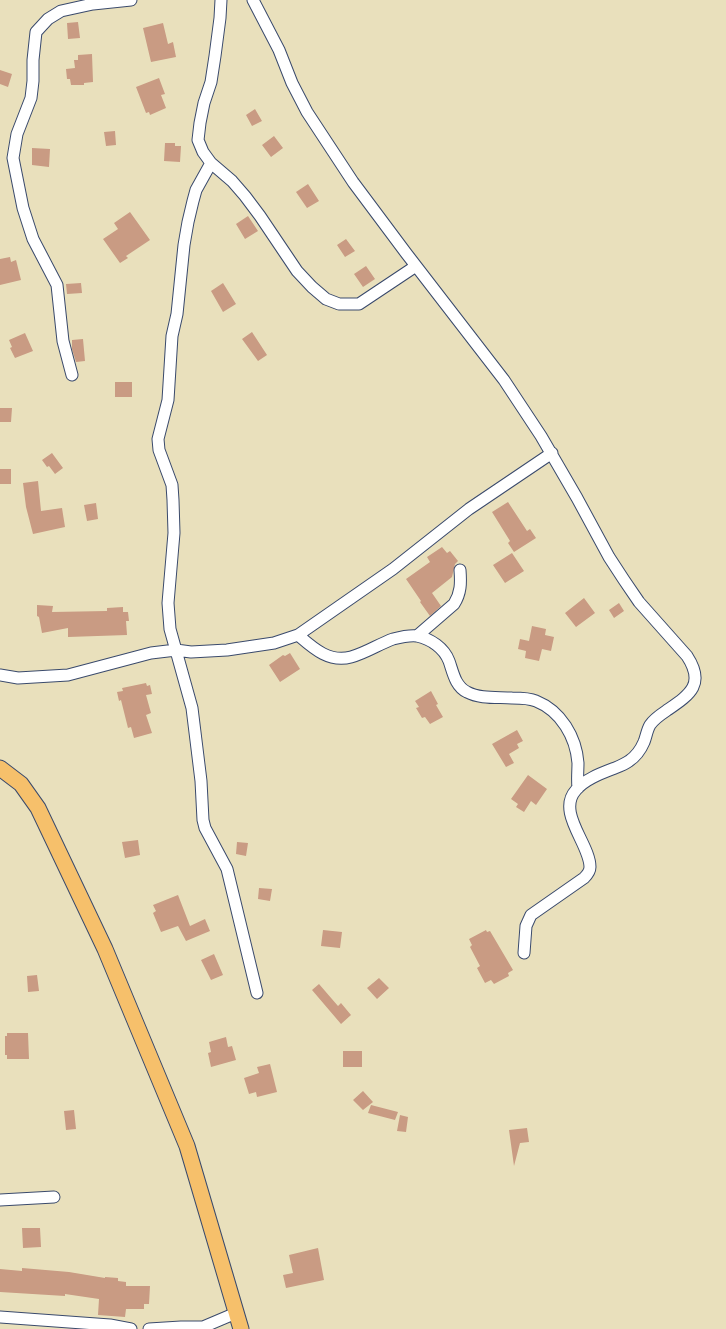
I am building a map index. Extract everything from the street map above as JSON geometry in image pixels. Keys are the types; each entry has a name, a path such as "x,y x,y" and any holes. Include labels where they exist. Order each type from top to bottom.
{"main road":[{"path":"0,768 21,784 38,808 105,949 187,1146 241,1329"}],"street":[{"path":"72,375 63,341 57,285 33,240 23,208 13,158 17,134 31,98 34,81 33,60 36,32 48,19 61,11 93,4 131,0"},
{"path":"221,0 211,82 204,103 198,140 203,152 211,163 232,181 245,196 297,271 326,299 339,304 359,304 416,266"},
{"path":"252,0 279,50 292,82 307,112 354,182 416,266 504,380 552,453 616,568 639,602 688,656 693,664 696,675 694,686 689,694 656,718 650,725 644,742 635,755 628,762 599,775 574,792 570,801 570,809 572,819 590,866 589,872 580,881 531,915 526,926 524,953"},
{"path":"211,163 196,190 188,222 184,245 177,314 172,336 168,400 158,440 159,450 172,485 173,500 174,533 168,603 170,629 192,708 201,781 203,820 205,828 227,869 257,993"},
{"path":"0,675 18,678 68,675 151,652 176,650 191,652 227,650 274,643 298,635 393,569 470,509 552,453"},
{"path":"417,636 454,604 458,598 461,587 460,570"},
{"path":"298,635 313,648 330,658 351,657 388,641 407,636 417,636 429,640 439,646 446,655 453,674 459,685 466,692 480,696 530,699 544,705 559,716 571,736 575,750 578,764 578,788"},
{"path":"0,1200 54,1197"},
{"path":"149,1329 181,1327 204,1328 236,1313"},
{"path":"0,1317 110,1325 131,1329"}],"building":[{"path":"78,22 80,38 68,39 67,23"},
{"path":"163,23 168,44 173,42 176,57 151,62 143,28"},
{"path":"92,54 93,82 84,83 84,85 71,85 70,79 67,79 66,69 75,68 74,60 78,60 78,55"},
{"path":"0,70 12,74 8,87 0,84"},
{"path":"159,78 165,94 161,95 166,108 150,115 149,112 146,113 136,87"},
{"path":"255,109 262,121 252,126 246,115"},
{"path":"115,131 116,145 106,146 104,132"},
{"path":"274,136 283,148 271,157 262,145"},
{"path":"165,143 175,143 175,146 181,146 180,162 164,161"},
{"path":"32,148 50,149 49,167 32,165"},
{"path":"308,184 319,201 307,208 296,192"},
{"path":"130,212 150,240 126,256 128,258 120,263 103,239 118,229 114,223"},
{"path":"248,216 258,231 245,239 236,224"},
{"path":"346,239 355,251 345,257 337,245"},
{"path":"10,257 11,262 16,260 21,280 0,285 0,259"},
{"path":"366,266 375,279 363,287 354,274"},
{"path":"81,283 82,293 67,294 66,284"},
{"path":"223,283 236,304 223,312 211,291"},
{"path":"252,332 267,355 258,361 242,339"},
{"path":"25,333 33,351 15,358 10,348 12,347 9,340"},
{"path":"83,339 85,361 76,362 72,349 72,340"},
{"path":"115,382 132,382 132,397 115,397"},
{"path":"0,408 12,408 11,422 0,422"},
{"path":"52,453 63,468 55,474 42,460"},
{"path":"0,469 11,469 11,484 0,484"},
{"path":"38,481 41,511 62,508 65,527 33,534 26,507 23,483"},
{"path":"508,502 527,531 530,529 536,538 514,552 508,543 510,541 492,512"},
{"path":"96,503 98,519 87,521 84,505"},
{"path":"442,547 447,553 450,551 458,561 455,564 452,577 432,593 441,606 430,616 406,579 430,562 427,557"},
{"path":"512,553 524,571 505,583 493,565"},
{"path":"584,598 595,613 576,627 565,613"},
{"path":"619,603 624,611 614,618 609,610"},
{"path":"37,605 53,606 52,612 107,611 107,608 123,607 123,612 128,612 129,621 126,621 127,635 68,637 68,628 42,633 39,617 37,616"},
{"path":"532,626 546,629 545,635 554,637 551,651 542,649 539,661 525,658 526,651 518,649 520,639 529,641"},
{"path":"290,653 300,669 280,682 269,665 283,655 285,656"},
{"path":"146,683 147,686 150,685 152,694 146,695 151,713 146,715 152,733 134,738 131,727 128,728 121,700 119,701 117,692 123,691 122,688"},
{"path":"431,691 438,704 436,705 443,717 430,724 425,717 422,718 416,708 419,707 415,701"},
{"path":"517,730 523,741 517,744 519,748 509,754 514,763 506,767 492,744"},
{"path":"528,775 547,789 536,805 531,801 524,812 516,807 518,804 511,799"},
{"path":"138,840 140,855 125,858 122,842"},
{"path":"237,842 248,843 246,856 236,854"},
{"path":"259,888 272,889 270,901 258,899"},
{"path":"178,895 190,926 205,919 210,931 186,941 178,926 161,932 153,913 156,911 153,905"},
{"path":"323,930 342,932 340,948 321,946"},
{"path":"486,930 487,932 490,931 513,970 508,973 509,976 494,984 491,980 485,983 477,968 480,966 470,947 472,945 469,939"},
{"path":"214,954 223,975 211,980 201,960"},
{"path":"37,975 39,991 28,992 27,976"},
{"path":"379,978 389,988 377,999 367,988"},
{"path":"319,984 338,1006 341,1003 351,1015 341,1024 312,990"},
{"path":"7,1033 28,1033 29,1059 7,1059 7,1055 5,1055 5,1036 7,1036"},
{"path":"226,1037 228,1047 232,1046 236,1060 211,1067 208,1053 211,1052 209,1042"},
{"path":"343,1051 362,1051 362,1067 343,1067"},
{"path":"270,1064 277,1092 257,1097 256,1092 249,1094 244,1078 259,1073 257,1067"},
{"path":"363,1091 373,1102 363,1110 353,1100"},
{"path":"371,1105 398,1112 395,1120 368,1113"},
{"path":"74,1110 76,1129 66,1130 64,1111"},
{"path":"400,1115 408,1117 406,1132 397,1131"},
{"path":"527,1128 529,1142 520,1143 514,1166 509,1130"},
{"path":"22,1228 40,1228 41,1247 23,1248"},
{"path":"318,1248 324,1280 286,1288 283,1275 293,1273 289,1255"},
{"path":"22,1268 69,1272 105,1278 118,1278 118,1281 126,1282 126,1286 150,1286 149,1304 144,1304 144,1309 126,1309 125,1317 98,1315 99,1299 65,1294 65,1296 0,1292 0,1269 22,1271"}]}
